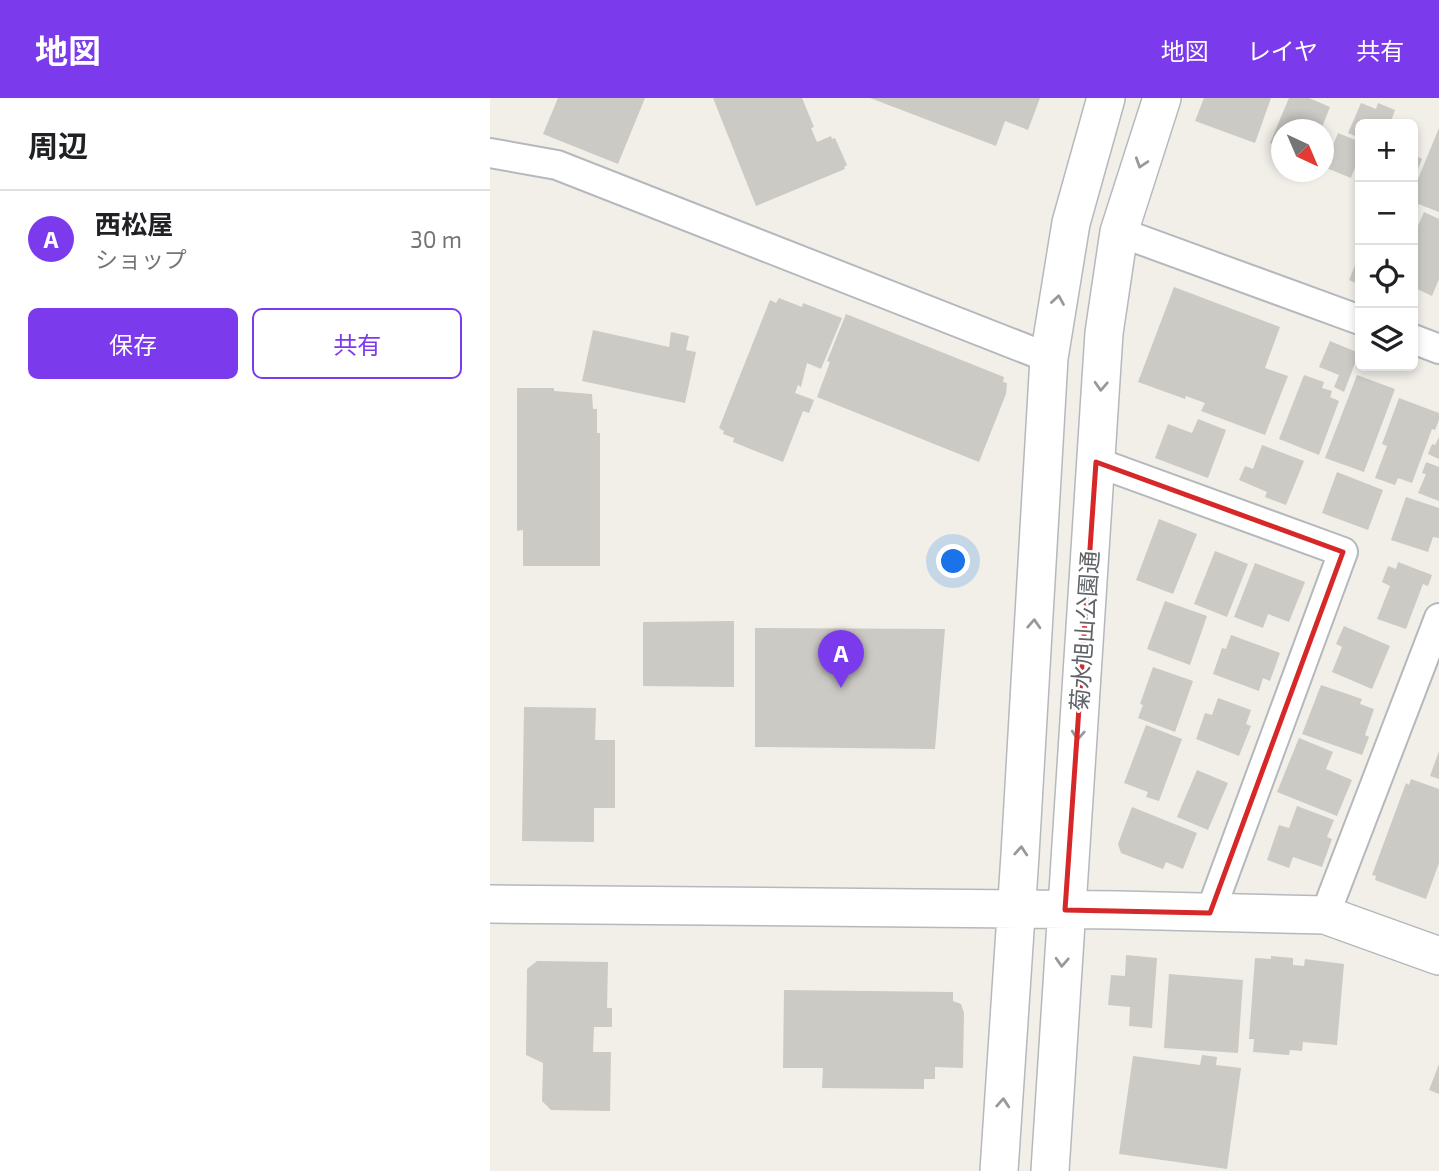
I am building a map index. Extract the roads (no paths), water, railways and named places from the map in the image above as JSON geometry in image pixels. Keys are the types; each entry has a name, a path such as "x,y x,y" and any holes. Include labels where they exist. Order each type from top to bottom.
{"street":[{"path":"999,1171 1049,358 1071,223 1105,98"},
{"name":"菊水旭山公園通","path":"1050,1171 1104,332 1119,232 1162,98"},
{"path":"490,153 557,164 1049,358"},
{"path":"1119,232 1355,318"},
{"path":"1418,342 1439,349"},
{"path":"1096,462 1343,552 1210,913"},
{"path":"1325,915 1436,633"},
{"path":"490,904 1325,915 1439,956"}],"place":[{"name":"西松屋","path":"841,688"}]}
